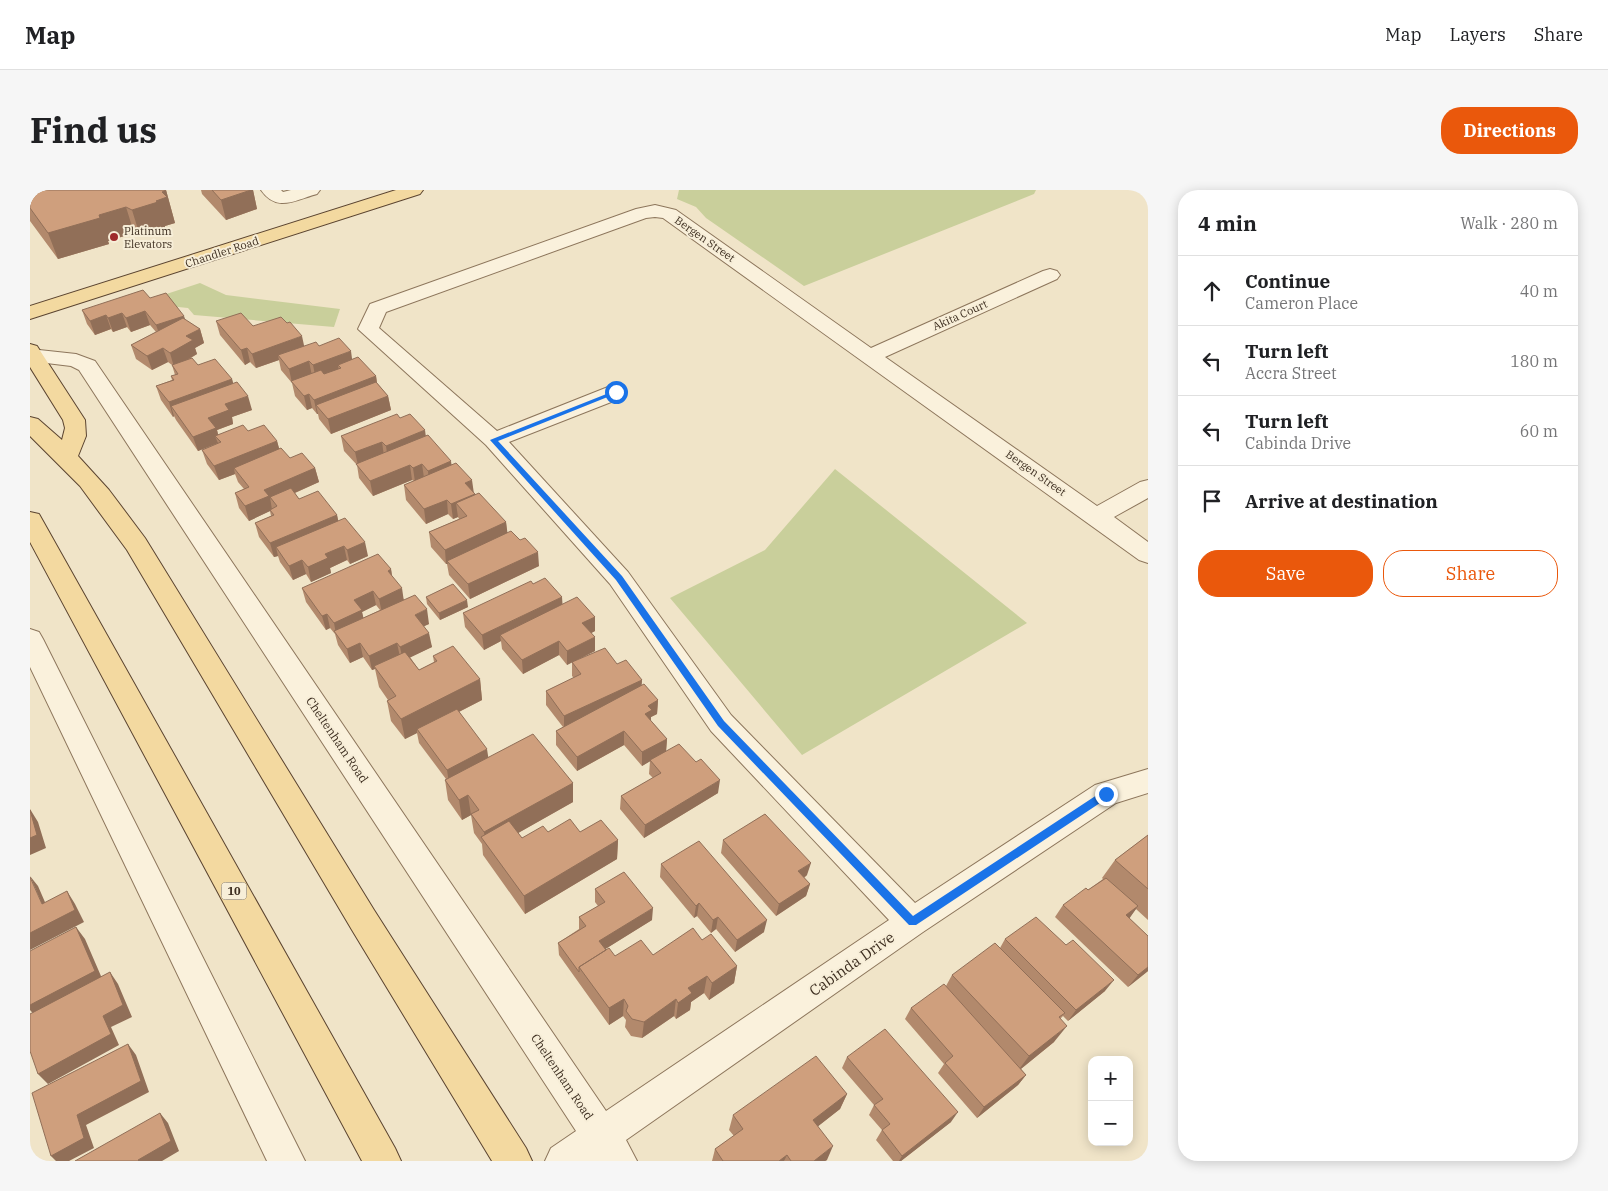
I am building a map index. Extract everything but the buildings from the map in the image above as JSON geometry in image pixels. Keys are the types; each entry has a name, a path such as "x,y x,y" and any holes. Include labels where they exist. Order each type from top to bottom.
{"main road":[{"name":"Chandler Road","path":"30,313 414,190"},
{"path":"32,352 74,420 76,428 66,457"},
{"path":"30,424 66,457 119,518 358,912 513,1161"},
{"name":"10","path":"30,520 382,1161"}],"street":[{"path":"270,190 280,200 310,190"},
{"name":"Bergen Street","path":"494,440 368,330 377,308 642,213 655,211 669,214 1148,554"},
{"name":"Akita Court","path":"870,356 1050,275"},
{"name":"Cheltenham Road","path":"32,352 76,360 87,366 610,1148"},
{"path":"616,392 494,440 619,578 721,723 912,922"},
{"path":"1097,516 1148,488"},
{"path":"30,639 286,1161"},
{"name":"Cabinda Drive","path":"564,1161 610,1148 912,922 1106,794 1148,781"}],"green space":[{"path":"679,190 1036,190 1034,194 804,286 706,218 696,207 677,199"},
{"path":"200,283 226,295 340,309 334,327 194,315 188,308 139,303"},
{"path":"835,469 1027,623 802,755 670,598 765,550"}],"place":[{"name":"Platinum Elevators","path":"114,237"}],"route":[{"path":"616,392 494,440 619,578 721,723 912,922 1106,794"}]}
